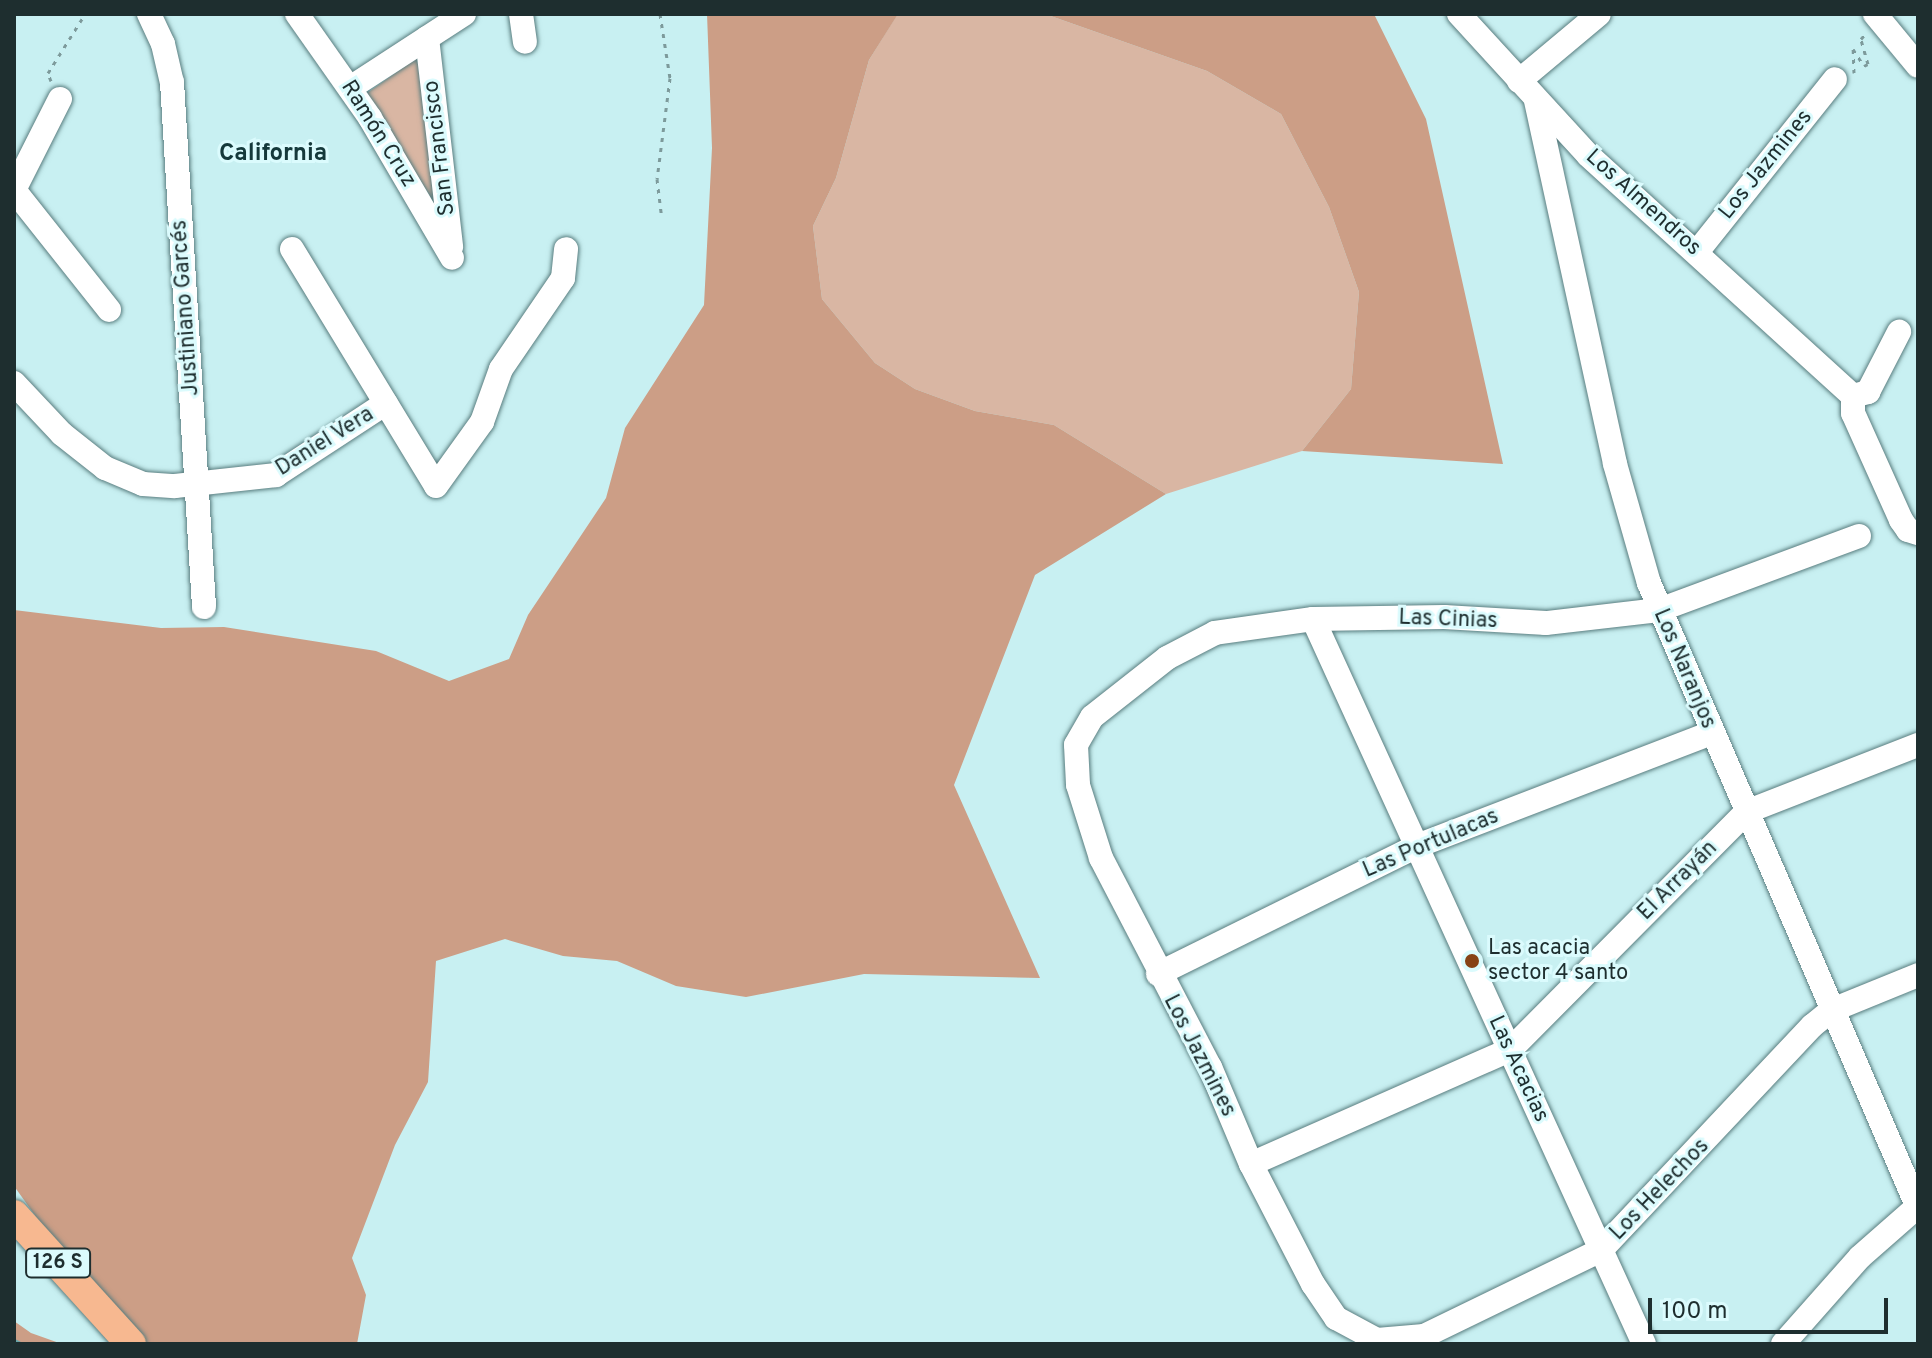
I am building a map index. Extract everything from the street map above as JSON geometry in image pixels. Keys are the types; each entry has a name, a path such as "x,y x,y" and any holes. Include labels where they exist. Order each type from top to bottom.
{"main road":[{"name":"126 S","path":"14,1215 131,1344"}],"street":[{"name":"Justiniano Garcés","path":"149,14 163,44 172,82 204,607"},
{"name":"Ramón Cruz","path":"297,14 350,88 452,258"},
{"path":"350,88 464,14"},
{"path":"521,14 525,42"},
{"name":"Los Almendros","path":"1459,14 1536,101 1846,388"},
{"path":"1519,81 1599,14"},
{"path":"1877,16 1918,66"},
{"name":"San Francisco","path":"427,38 452,258"},
{"name":"Los Jazmines","path":"1697,252 1835,79"},
{"path":"60,99 14,190 109,310"},
{"name":"Los Naranjos","path":"1536,101 1615,464 1659,610 1918,1207"},
{"path":"292,249 436,486 482,422 501,369 563,278 566,249"},
{"path":"1899,332 1868,392 1846,388 1853,413 1901,520 1908,530 1918,533"},
{"name":"Daniel Vera","path":"14,383 105,468 143,484 197,486 276,475 386,403"},
{"name":"Las Cinias","path":"1075,752 1081,730 1092,717 1181,648 1233,628 1313,619 1559,623 1659,610 1859,536"},
{"name":"Las Acacias","path":"1313,619 1644,1344"},
{"name":"Las Portulacas","path":"1158,974 1417,846 1712,733"},
{"name":"El Arrayán","path":"1251,1164 1510,1050 1746,812 1918,745"},
{"name":"Los Jazmines","path":"1075,752 1091,834 1158,974 1210,1067 1251,1164 1324,1302 1364,1337"},
{"name":"Los Helechos","path":"1364,1337 1401,1341 1448,1336 1601,1250 1670,1183 1775,1062 1832,1010 1918,975"},
{"path":"1795,1339 1870,1247 1918,1207"}],"path":[{"path":"48,73 85,14"},
{"path":"660,14 670,78 657,179 662,217"},
{"path":"1835,79 1836,65 1856,71 1853,49 1864,66 1868,64 1861,39 1877,16"}],"shaded area":[{"path":"707,14 898,14 869,60 836,178 813,226 822,299 875,363 915,389 975,411 1054,425 1166,494 1035,575 954,785 1040,978 864,974 746,997 676,986 617,961 563,956 505,939 436,961 428,1082 395,1145 352,1258 366,1295 357,1344 127,1344 14,1186 14,610 161,628 224,627 376,651 449,681 509,659 528,615 606,498 625,428 704,305 712,148"},
{"path":"1045,14 1207,71 1281,114 1329,207 1359,292 1351,389 1302,451 1166,494 1054,425 975,411 915,389 875,363 822,299 813,226 836,178 869,60 897,15"},
{"path":"1045,14 1374,14 1426,119 1503,464 1302,451 1351,389 1359,292 1329,207 1281,114 1207,71"},
{"path":"417,58 435,204 367,93"},
{"path":"14,1321 31,1333 62,1344 14,1344"}],"waterway":[{"path":"14,1341 20,1344"}],"place":[{"name":"Las acacia sector 4 santo","path":"1472,961"}],"district":[{"name":"California","path":"273,155"}]}
